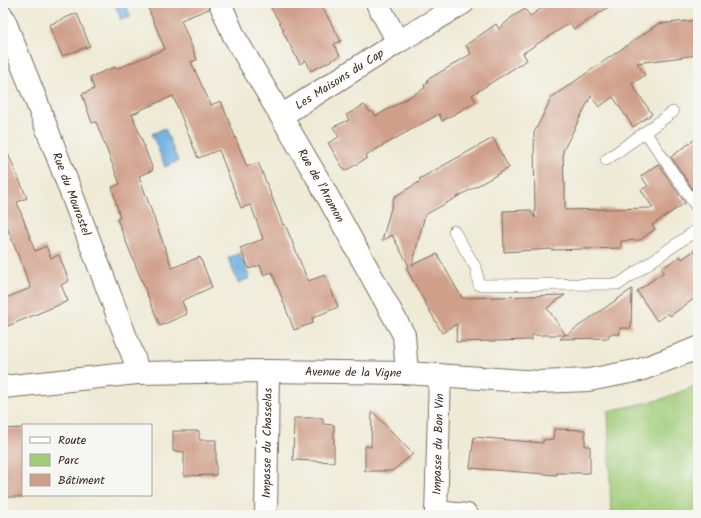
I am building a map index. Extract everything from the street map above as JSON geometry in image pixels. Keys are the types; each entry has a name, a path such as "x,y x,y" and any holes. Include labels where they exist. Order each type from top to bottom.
{"street":[{"name":"Rue de l'Aramon","path":"220,3 234,36 318,179 404,335 407,373"},
{"path":"377,3 398,42"},
{"name":"Les Maisons du Cap","path":"281,116 463,3"},
{"name":"Rue du Mourastel","path":"3,16 135,361 137,373"},
{"name":"Avenue de la Vigne","path":"3,387 137,373 268,371 407,373 539,382 589,380 640,370 698,348"},
{"name":"Impasse du Chasselas","path":"266,515 268,371"},
{"name":"Impasse du Bon Vin","path":"440,375 436,514 467,515"}],"lane":[{"path":"606,160 646,133 673,112"},
{"path":"646,133 698,209"},
{"path":"454,230 476,268 479,285 619,284 698,229"}],"green space":[{"path":"698,385 698,515 611,515 608,411 659,400"}],"water":[{"path":"114,3 132,3 126,6 131,17 121,20"},
{"path":"165,128 178,161 165,167 152,134"},
{"path":"240,253 250,278 238,283 228,258"}],"building":[{"path":"146,3 208,3 209,9 181,20 197,60 191,62 211,105 221,101 247,167 258,162 283,225 285,224 308,281 325,275 338,307 312,318 313,323 294,330 272,272 264,275 260,265 249,269 240,248 263,239 251,205 241,208 219,150 198,158 173,96 132,114 153,170 139,176 172,268 200,257 212,287 182,301 187,314 160,326 117,219 120,218 112,187 120,184 96,122 92,123 82,94 94,89 90,77 115,67 116,69 165,49"},
{"path":"268,3 320,3 341,41 334,44 340,56 311,71 306,60 300,64 282,30 284,30"},
{"path":"550,3 615,3 574,29 570,23 523,53 527,60 472,95 476,102 442,121 439,114 366,155 367,158 345,171 328,143 339,137 333,127 349,120 346,115 364,105 376,116 425,88 424,85 428,82 427,80 471,54 466,45 496,24 499,29 512,17 525,9 530,16"},
{"path":"77,13 90,46 62,56 49,25"},
{"path":"698,20 698,55 637,63 645,75 632,84 652,114 633,127 613,97 599,107 591,96 563,151 565,210 653,208 641,190 648,186 641,176 658,164 685,203 652,225 655,229 640,240 621,241 621,248 551,249 504,252 503,211 530,210 535,218 534,133 552,97 658,24"},
{"path":"698,137 698,194 697,195 671,157"},
{"path":"493,138 509,168 425,215 412,265 437,254 462,298 565,295 547,308 566,335 632,289 631,328 620,328 620,334 609,334 609,338 560,339 565,335 532,335 532,340 456,342 457,324 442,333 406,268 409,266 392,235 382,241 394,197 421,181 419,179"},
{"path":"3,142 27,198 17,202 35,251 46,246 51,258 59,255 69,281 61,285 68,301 3,328 3,299 31,288 3,217"},
{"path":"698,248 698,296 670,316 668,313 657,321 637,291 664,272 661,269 680,256 682,259"},
{"path":"372,411 413,454 392,471 365,471 365,446 371,447"},
{"path":"294,418 323,418 323,424 334,425 334,462 293,460"},
{"path":"22,428 23,497 6,497 5,488 3,488 3,429"},
{"path":"554,429 585,430 585,446 590,446 590,473 557,473 557,475 470,468 474,437 543,443 543,440 553,439"},
{"path":"173,431 199,431 199,440 216,440 216,475 184,476 184,452 173,451"}]}
